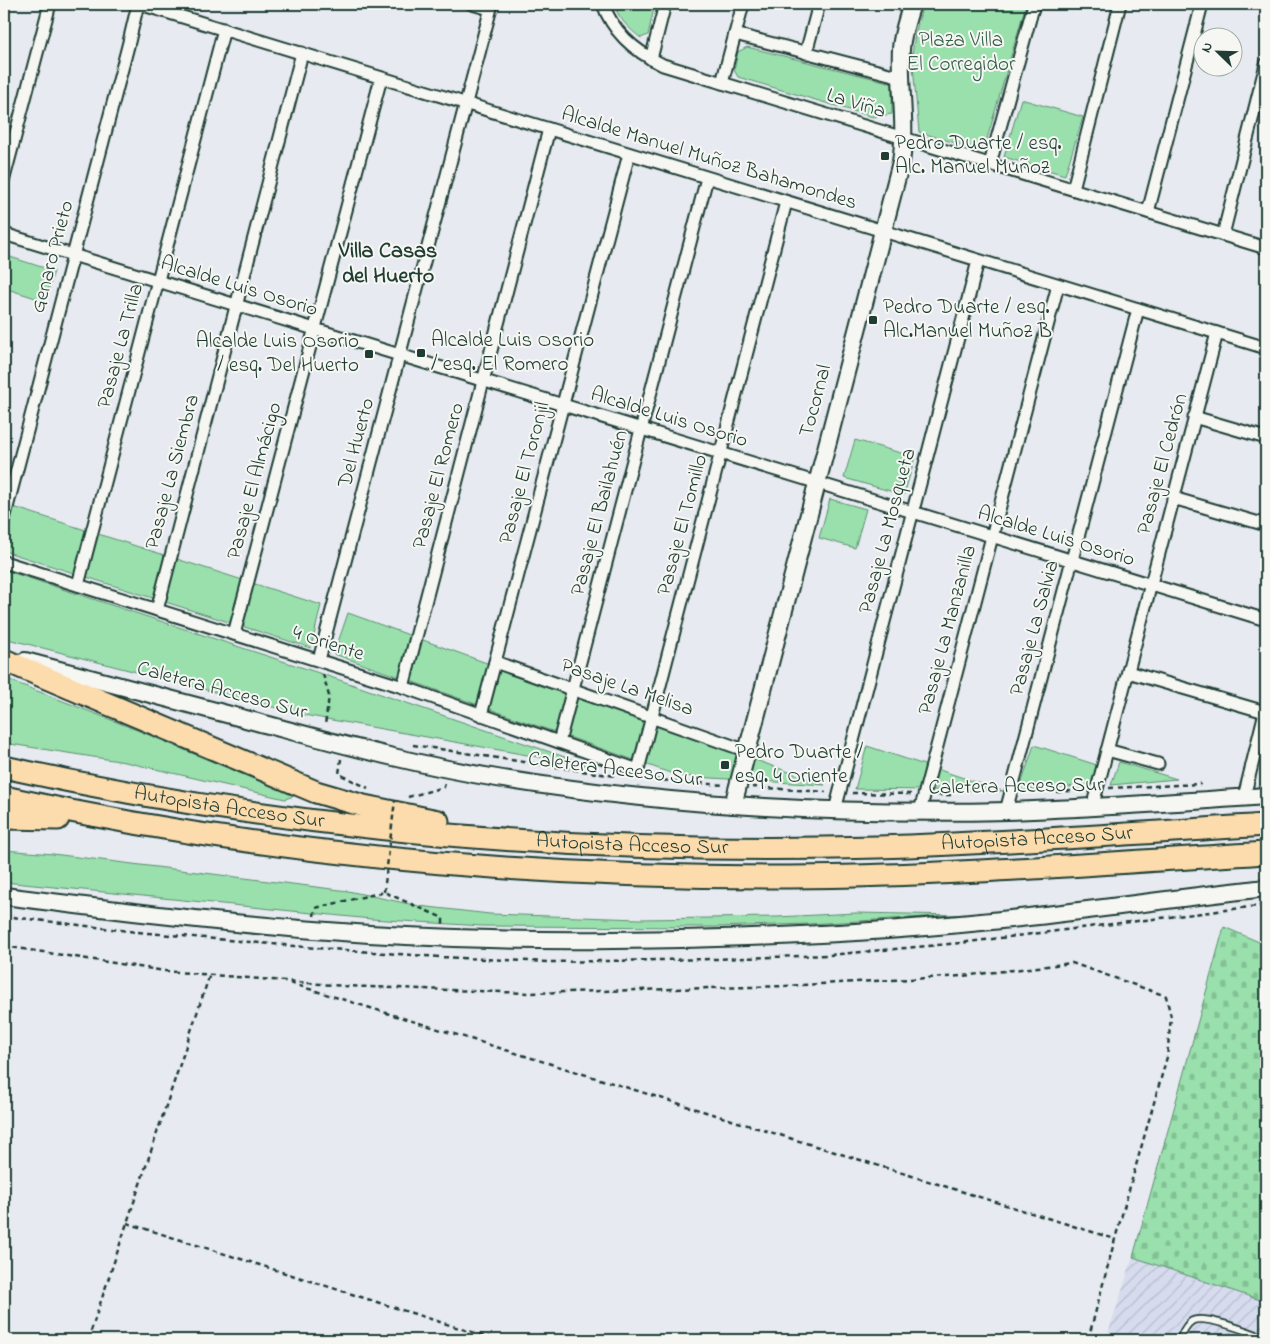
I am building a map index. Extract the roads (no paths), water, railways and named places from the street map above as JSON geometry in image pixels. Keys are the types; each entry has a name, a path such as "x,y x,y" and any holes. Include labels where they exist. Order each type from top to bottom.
{"highway":[{"path":"4,660 316,792 380,810 541,841"},
{"name":"Autopista Acceso Sur","path":"4,767 104,788 246,812 409,831 541,841 708,847 876,847 1266,825"},
{"name":"Autopista Acceso Sur","path":"4,797 146,825 324,851 504,868 656,875 860,876 1266,853"},
{"path":"4,818 66,819 146,825"}],"main road":[{"name":"Tocornal","path":"733,805 900,162 904,138 901,77 902,40 912,4"},
{"name":"Caletera Acceso Sur","path":"4,655 395,758 499,778 642,797 733,805 835,810 1006,811 1092,808 1266,796"},
{"path":"4,896 127,911 314,930 443,937 613,940 747,937 924,927 1019,918 1266,888"}],"street":[{"path":"4,178 50,4"},
{"name":"Alcalde Manuel Muñoz Bahamondes","path":"139,4 1266,348"},
{"name":"Genaro Prieto","path":"4,519 139,4"},
{"path":"472,4 491,6"},
{"name":"La Viña","path":"603,4 607,16 622,36 651,59 676,70 1266,248"},
{"path":"651,59 665,4"},
{"path":"722,83 743,4"},
{"path":"806,52 819,4"},
{"path":"990,164 1034,4"},
{"path":"1073,189 1120,4"},
{"path":"1148,212 1202,4"},
{"name":"Del Huerto","path":"319,660 491,6"},
{"name":"Pasaje La Trilla","path":"78,585 224,29"},
{"path":"735,34 901,77"},
{"name":"Pasaje La Siembra","path":"157,610 302,54"},
{"path":"1224,235 1266,64"},
{"name":"Pasaje El Almácigo","path":"234,634 381,78"},
{"name":"Pasaje El Romero","path":"403,687 549,129"},
{"name":"Pasaje El Toronjil","path":"481,715 629,154"},
{"name":"Pasaje El Bailahuén","path":"559,742 707,178"},
{"name":"Pasaje El Tomillo","path":"638,770 786,202"},
{"name":"Alcalde Luis Osorio","path":"4,234 1266,620"},
{"name":"Pasaje La Mosqueta","path":"835,810 978,261"},
{"name":"Pasaje La Manzanilla","path":"920,811 1058,285"},
{"name":"Pasaje La Salvia","path":"1006,811 1138,309"},
{"name":"Pasaje El Cedrón","path":"1092,808 1216,333"},
{"path":"1194,417 1266,438"},
{"path":"1173,498 1266,525"},
{"name":"4 Oriente","path":"4,562 403,687 638,770"},
{"name":"Pasaje La Melisa","path":"495,662 747,750"},
{"path":"1128,672 1266,710 1244,798"},
{"path":"1107,750 1158,764"}],"lane":[{"path":"1179,1340 1186,1325 1193,1320 1201,1319 1227,1325 1266,1338"}],"place":[{"name":"Pedro Duarte / esq. Alc. Manuel Muñoz","path":"885,156"},
{"name":"Pedro Duarte / esq. Alc.Manuel Muñoz B","path":"873,320"},
{"name":"Alcalde Luis Osorio / esq. El Romero","path":"421,353"},
{"name":"Alcalde Luis Osorio / esq. Del Huerto","path":"369,354"},
{"name":"Pedro Duarte / esq. 4 Oriente","path":"725,765"}],"district":[{"name":"Villa Casas del Huerto","path":"388,264"}],"park label":[{"name":"Plaza Villa El Corregidor","path":"961,53"}]}
